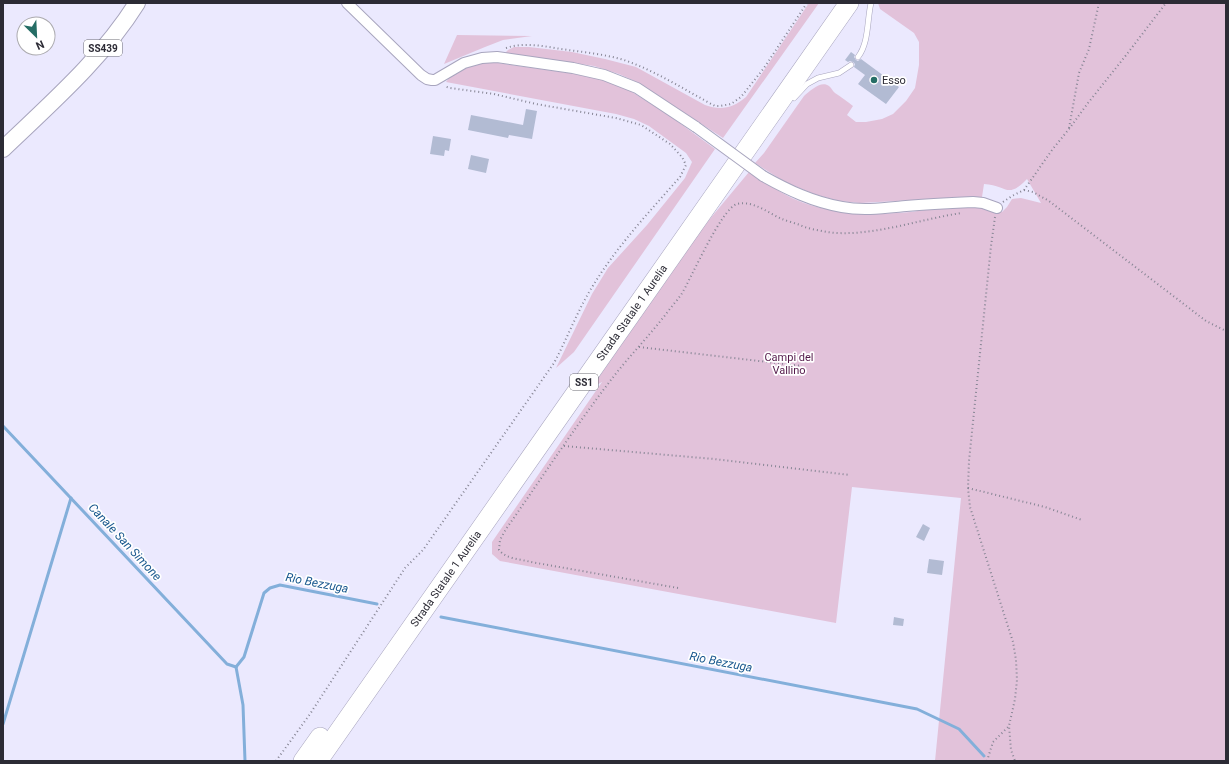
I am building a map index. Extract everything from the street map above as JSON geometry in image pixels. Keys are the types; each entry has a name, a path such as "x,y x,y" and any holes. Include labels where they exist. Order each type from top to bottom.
{"highway":[{"name":"Strada Statale 1 Aurelia","path":"303,761 725,160 833,3"},
{"name":"Strada Statale 1 Aurelia","path":"318,761 848,3"}],"main road":[{"name":"SS439","path":"3,149 85,70 120,27 137,3"}],"street":[{"path":"347,3 421,75 427,79 435,80 453,69 473,60 497,57 573,68 604,75 637,88 696,127 763,176 789,190 825,204 843,208 864,209 973,202 983,203 997,208"}],"lane":[{"path":"858,57 861,53 866,34 871,3"},
{"path":"792,100 807,84 818,78 839,73 851,65"},
{"path":"746,150 762,137"}],"path":[{"path":"497,57 505,49 524,45 585,52 623,60 650,70 715,106 725,106 736,101 745,92 764,68 807,3"},
{"path":"1069,129 1079,73 1088,48 1099,3"},
{"path":"1015,761 1011,750 1009,726 1015,699 1017,680 1013,642 970,507 968,488 968,461 980,344 990,254 997,208 1005,200 1024,190 1052,150 1166,3"},
{"path":"276,761 310,714 405,568 423,550 554,363 593,284 614,254 680,177 686,165 682,157 670,144 641,125 603,115 536,104 494,94 450,88 439,84 435,80"},
{"path":"1024,190 1033,192 1049,201 1206,321 1226,331"},
{"path":"678,588 510,557 502,554 499,550 500,540 506,529 587,412 681,295 716,229 728,212 738,204 754,205 782,219 801,226 832,232 861,232 886,229 941,216 966,213"},
{"path":"639,347 802,366"},
{"path":"564,446 714,459 850,475"},
{"path":"968,488 1045,507 1082,520"},
{"path":"987,761 993,742 1009,726"}],"green space":[{"path":"809,3 819,3 723,138 639,83 619,74 594,66 505,53 514,47 529,47 572,52 605,59 636,67 705,105 722,108 732,106 746,97"},
{"name":"Campi del Vallino","path":"878,3 1226,3 1226,761 935,761 961,498 852,487 836,623 500,561 492,554 492,542 602,382 589,389 704,226 749,172 797,200 838,211 874,214 913,212 965,206 1002,212 1012,199 1021,198 1041,203 1027,179 1015,189 1011,190 984,184 982,197 860,203 839,201 814,194 785,182 755,163 764,153 804,96 819,85 823,84 829,86 834,92 853,106 847,115 856,122 882,119 893,114 906,101 915,88 919,65 919,42 914,33 880,9"},
{"path":"457,35 532,36 503,40 444,64"},
{"path":"491,62 576,74 610,81 629,90 670,116 715,149 574,352 556,368 592,294 608,268 647,225 685,178 692,162 686,153 649,126 634,119 616,114 446,82 461,69 472,65"}],"building":[{"path":"851,52 855,55 854,57 856,60 858,61 861,59 899,87 886,104 858,84 865,75 854,67 855,64 853,62 848,62 845,60"},
{"path":"526,109 537,111 532,139 509,135 508,138 468,130 471,115 523,125"},
{"path":"433,136 451,139 449,151 445,150 444,156 430,154"},
{"path":"471,155 489,159 486,173 468,169"},
{"path":"923,524 930,528 924,541 916,537"},
{"path":"929,559 944,561 942,575 927,573"},
{"path":"894,617 904,619 903,626 893,625"}],"waterway":[{"name":"Canale San Simone","path":"3,426 227,664 236,667"},
{"path":"3,724 71,498"},
{"name":"Rio Bezzuga","path":"236,667 244,657 264,593 270,588 280,585 377,604"},
{"name":"Rio Bezzuga","path":"441,617 917,709 959,729 984,756"},
{"path":"236,667 243,705 245,761"}],"place":[{"name":"Esso","path":"874,80"}]}
